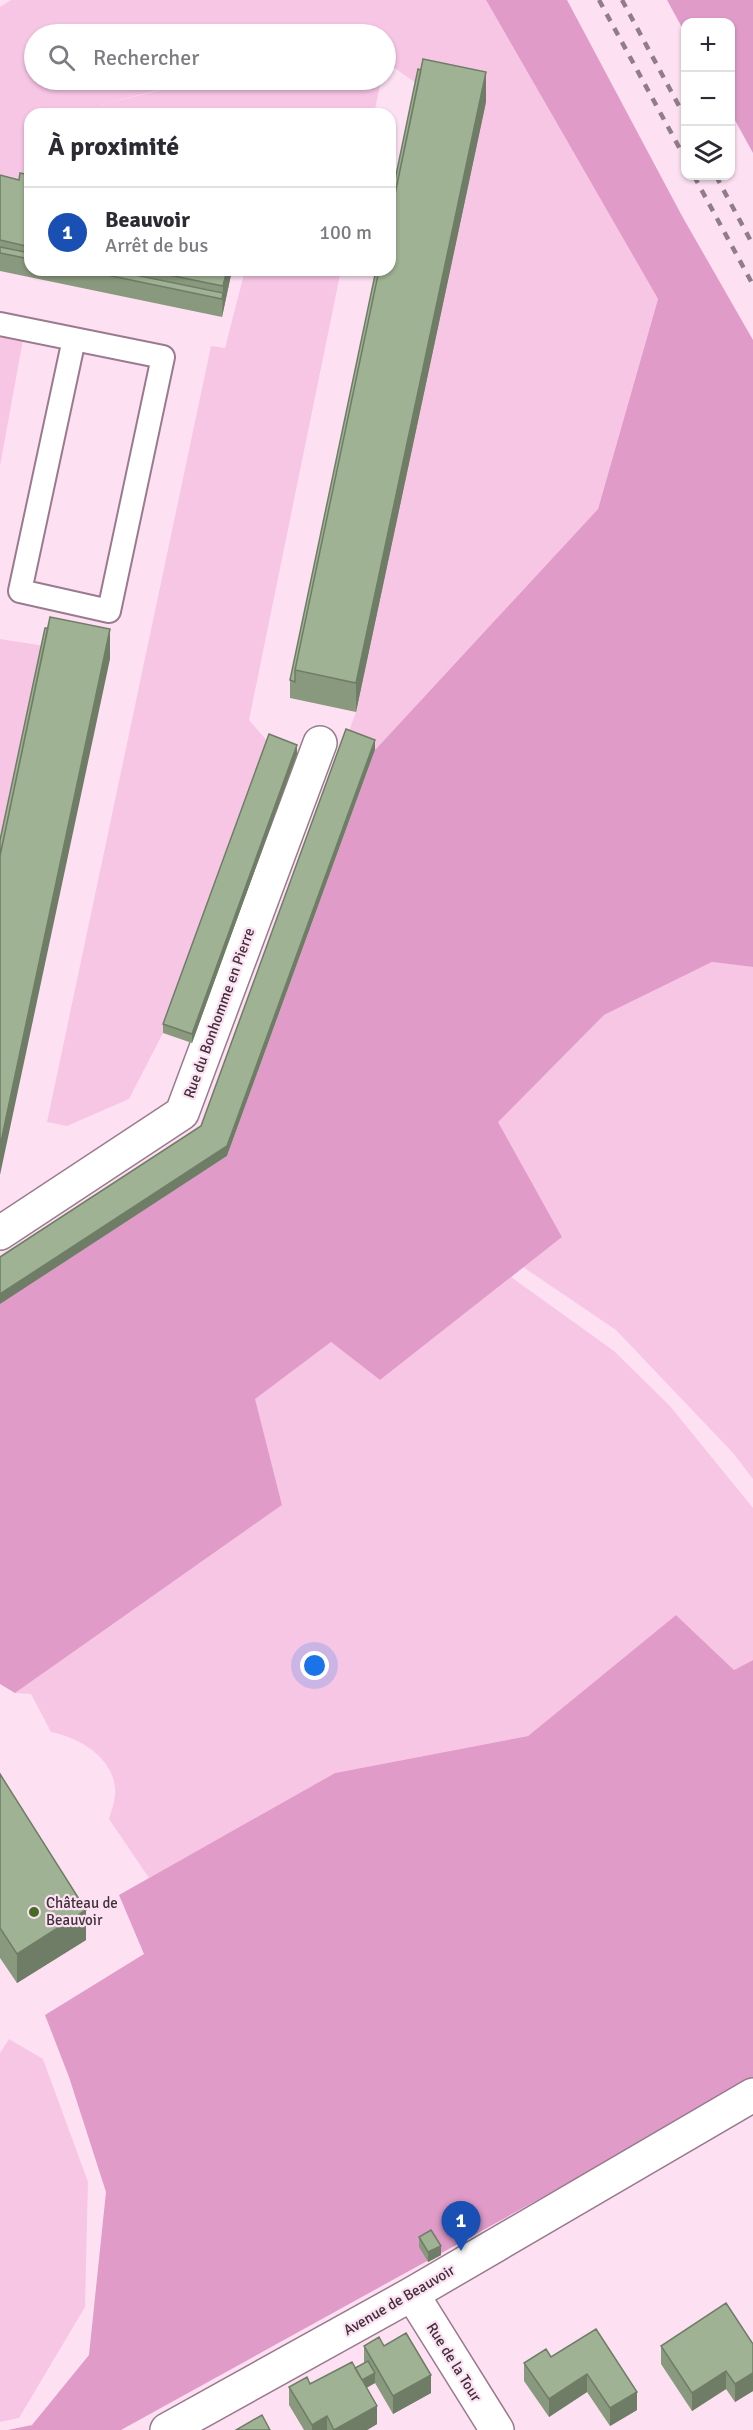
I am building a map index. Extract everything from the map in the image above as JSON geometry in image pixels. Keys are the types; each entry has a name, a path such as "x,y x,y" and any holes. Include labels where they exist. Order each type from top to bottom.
{"street":[{"name":"Rue du Bonhomme en Pierre","path":"0,1233 182,1113 320,743"},
{"name":"Avenue de Beauvoir","path":"167,2430 412,2294 753,2094"},
{"name":"Rue de la Tour","path":"412,2294 497,2430"}],"lane":[{"path":"0,324 163,357 109,611 20,591 74,339"}],"shaded area":[{"path":"11,0 486,0 658,299 598,509 375,750 346,739 356,712 486,102 423,88 396,69 396,24 24,24 24,90 158,90 100,105 161,90 379,90 375,108 24,108 24,192 0,186 0,7"},
{"path":"486,0 567,0 682,216 753,340 753,967 712,962 604,1015 498,1122 562,1237 380,1380 331,1342 255,1399 282,1505 15,1693 0,1684 0,1303 227,1156 375,750 598,509 658,299"},
{"path":"667,0 753,0 753,153 735,120 735,18 681,18 681,26"},
{"path":"243,276 340,276 249,720 269,743 163,1033 129,1099 67,1126 47,1122 211,346 225,348"},
{"path":"0,324 25,329 0,466"},
{"path":"0,639 45,646 0,858"},
{"path":"712,962 753,967 753,1479 733,1453 616,1330 523,1267 562,1237 497,1122 604,1015"},
{"path":"511,1277 614,1351 670,1406 753,1508 753,1660 734,1670 676,1615 528,1736 335,1773 149,1878 109,1819 115,1796 114,1783 104,1762 85,1745 51,1732 31,1694 15,1693 282,1505 254,1399 331,1342 380,1380"},
{"path":"676,1615 734,1670 753,1660 753,2081 121,2430 8,2430 32,2425 89,2355 106,2192 69,2077 45,2015 144,1954 119,1895 335,1773 528,1736"},
{"path":"9,2039 43,2059 88,2182 85,2307 19,2418 0,2422 0,2053"}],"building":[{"path":"423,59 486,72 356,683 295,670 378,276 396,276 396,189"},
{"path":"418,69 421,70 396,189 396,175"},
{"path":"20,173 24,174 24,246 0,240 0,175 19,180"},
{"path":"0,247 24,252 24,258 0,253"},
{"path":"112,276 140,276 223,293 222,299"},
{"path":"174,276 226,276 223,286"},
{"path":"375,276 378,276 295,670 295,682 290,680"},
{"path":"50,617 110,629 0,1146 0,856"},
{"path":"45,628 48,628 0,856 0,840"},
{"path":"346,729 375,740 227,1146 0,1294 0,1257 201,1126"},
{"path":"269,734 297,745 192,1034 163,1024"},
{"name":"Château de Beauvoir","path":"0,1774 86,1910 17,1954 0,1928"},
{"path":"431,2230 441,2246 428,2252 419,2237"},
{"path":"726,2303 753,2344 753,2373 735,2384 726,2371 692,2393 661,2346"},
{"path":"596,2329 637,2392 610,2408 587,2374 549,2399 524,2363 546,2349 551,2357"},
{"path":"406,2333 431,2375 393,2396 364,2346 379,2337 384,2346"},
{"path":"368,2361 375,2373 362,2380 355,2368"},
{"path":"352,2362 377,2406 334,2430 327,2416 312,2425 289,2387 307,2377 310,2384"},
{"path":"262,2415 270,2430 236,2430"}],"railway":[{"path":"599,0 681,151"},
{"path":"622,0 681,110"},
{"path":"696,180 753,285"},
{"path":"718,180 753,245"}],"place":[{"name":"Château de Beauvoir","path":"34,1912"},
{"name":"Beauvoir","path":"461,2251"}]}
